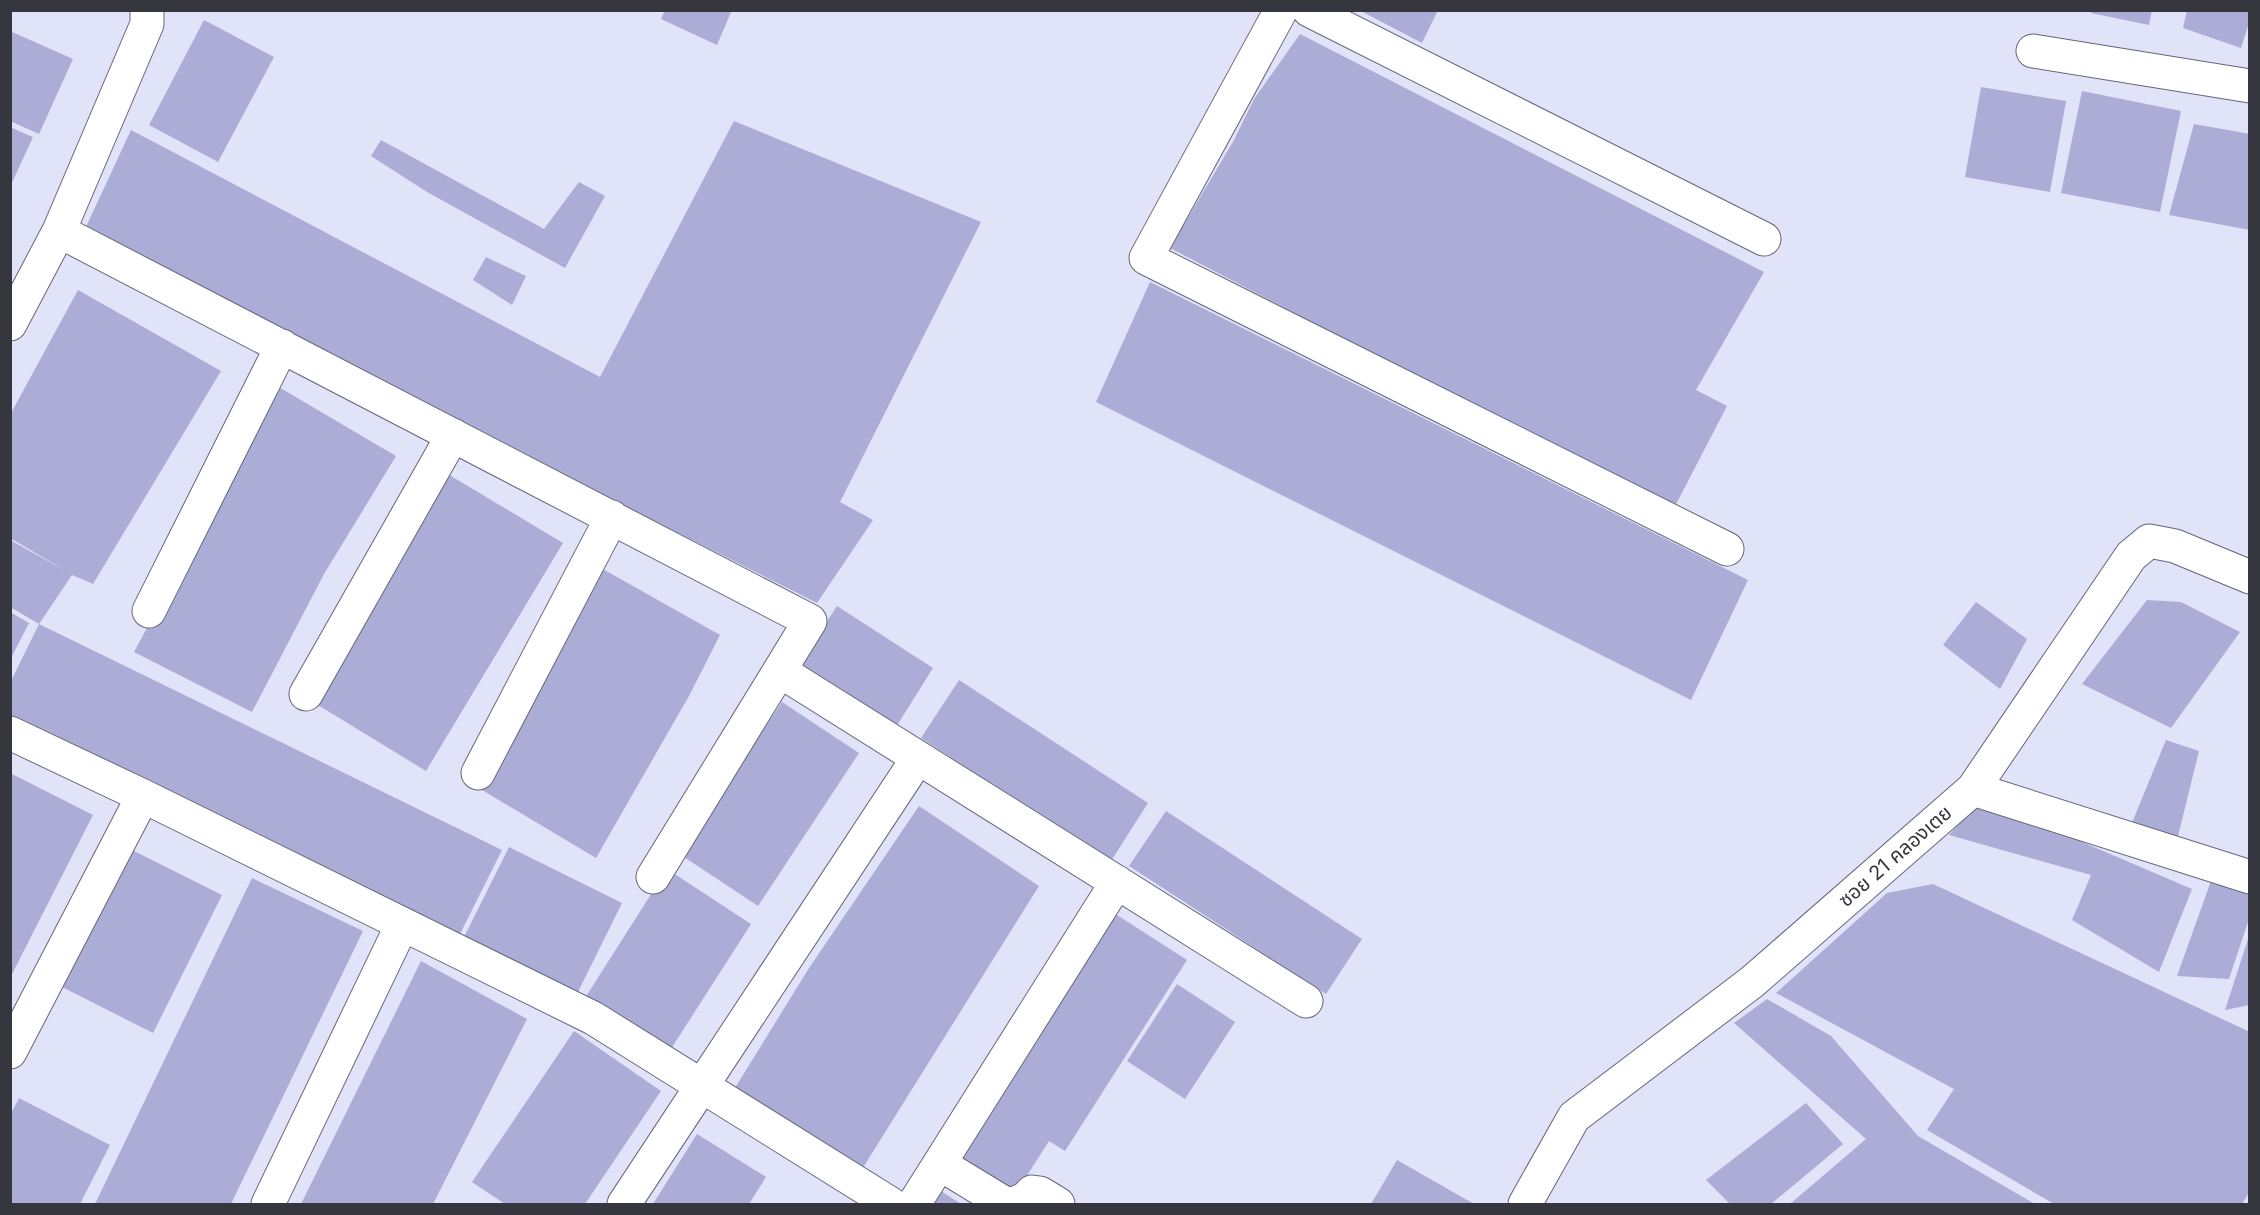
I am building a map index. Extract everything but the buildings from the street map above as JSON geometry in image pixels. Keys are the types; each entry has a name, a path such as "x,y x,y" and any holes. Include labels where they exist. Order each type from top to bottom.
{"street":[{"path":"10,324 59,231 147,24 147,10"},
{"path":"1281,10 1146,258 1727,549"},
{"path":"1309,10 1764,239"},
{"path":"2033,51 2250,86"},
{"path":"59,231 810,621 653,877"},
{"path":"149,611 282,346"},
{"path":"306,694 453,435"},
{"path":"478,772 612,517"},
{"name":"ซอย 21 คลองเตย","path":"1525,1204 1574,1117 1752,982 1972,789 2131,556 2149,541 2175,546 2250,577"},
{"path":"780,671 1306,1001"},
{"path":"10,733 143,796 593,1018 891,1204"},
{"path":"624,1204 918,758"},
{"path":"1972,789 2250,877"},
{"path":"10,1052 143,796"},
{"path":"914,1204 1117,882"},
{"path":"268,1204 402,925"},
{"path":"940,1164 1004,1203 1020,1202 1032,1192 1040,1193 1058,1204"}]}
